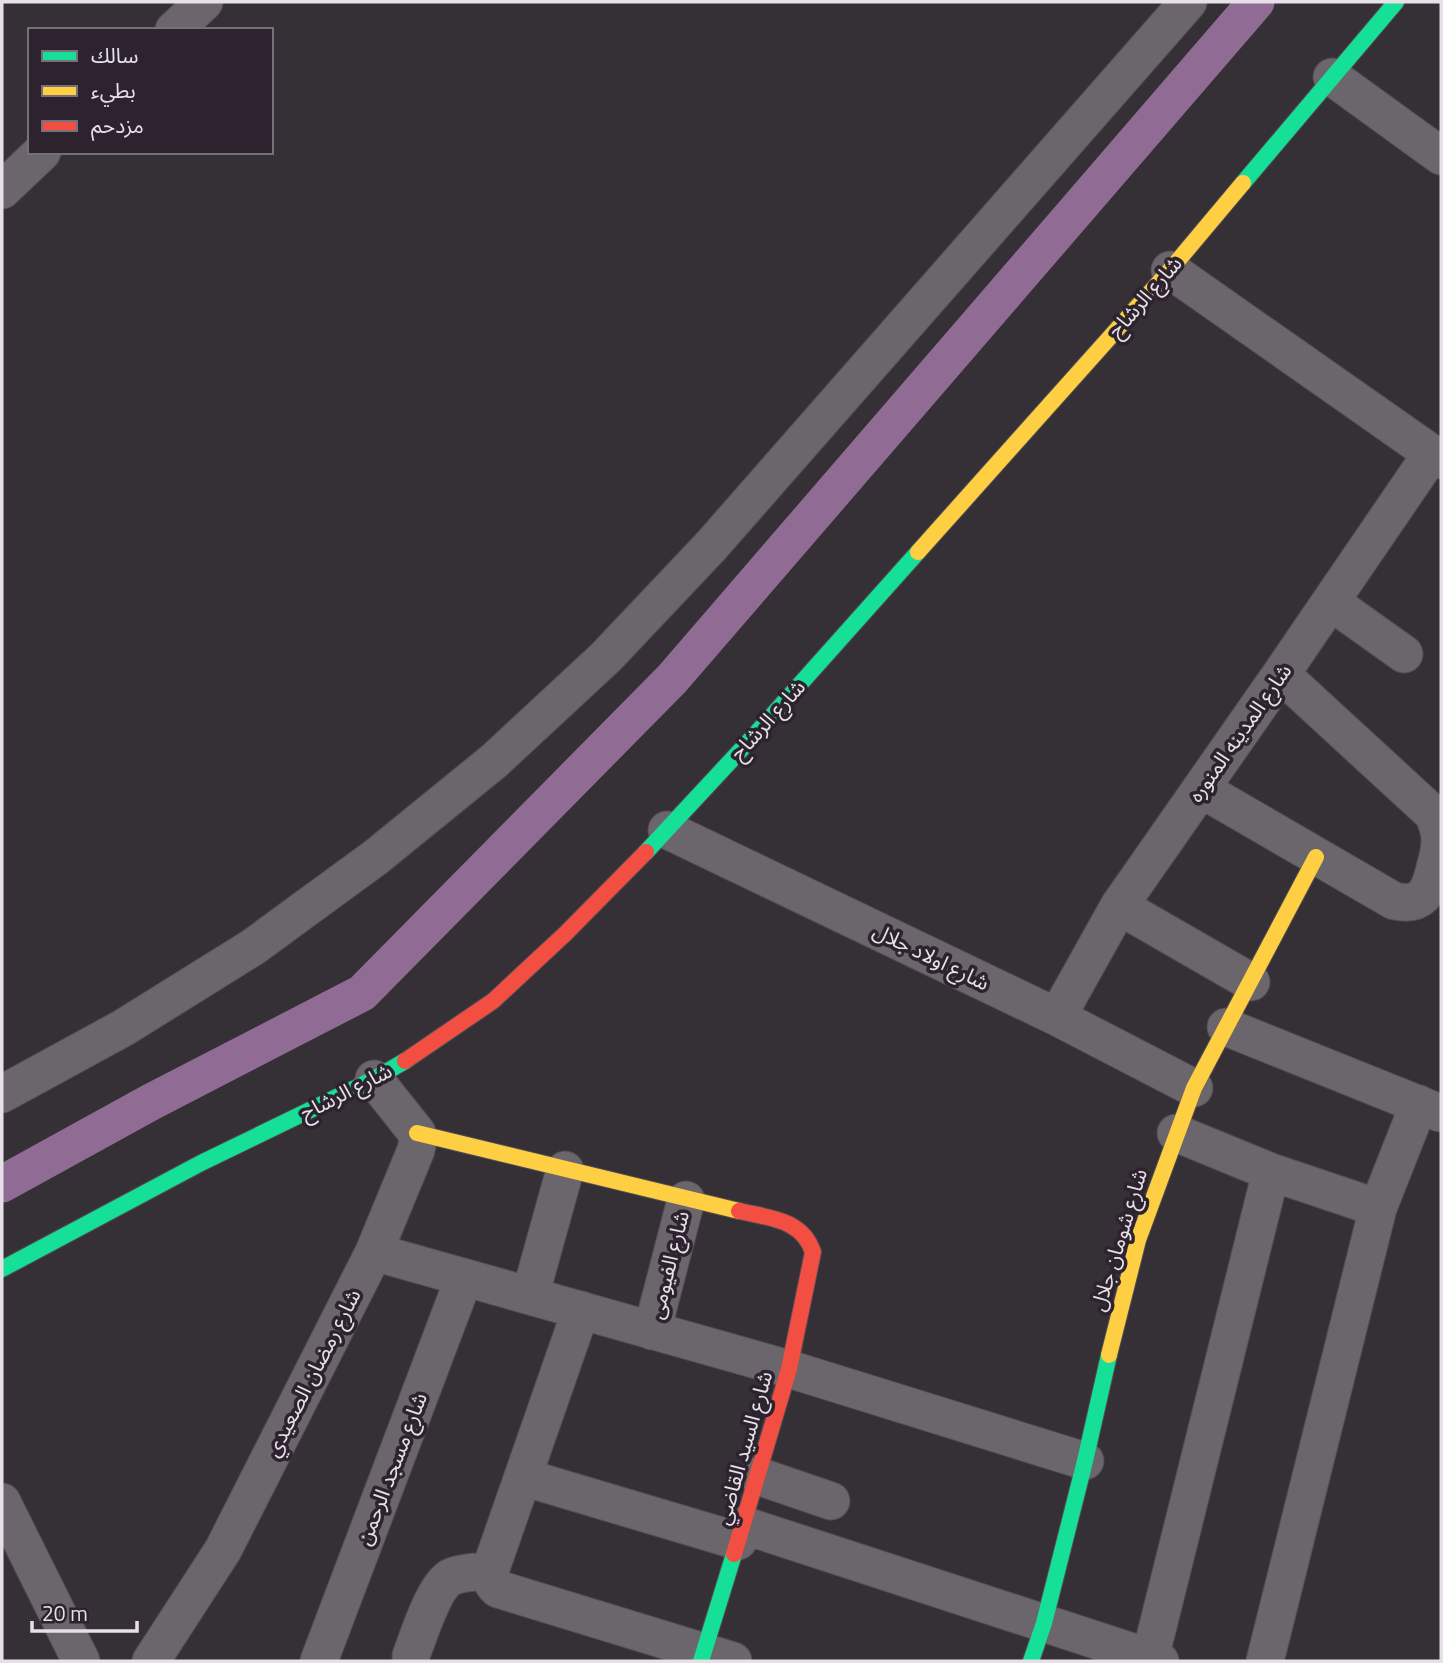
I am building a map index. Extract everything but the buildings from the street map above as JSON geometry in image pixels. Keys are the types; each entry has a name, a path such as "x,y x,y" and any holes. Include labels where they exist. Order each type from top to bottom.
{"street":[{"path":"176,28 204,2"},
{"path":"2,1094 123,1028 253,947 376,858 494,761 606,657 711,546 1188,2"},
{"name":"شارع الرشاح","path":"2,1269 201,1163 374,1079 413,1057 493,1001 565,934 751,739 1170,270 1396,2"},
{"path":"1332,77 1441,156"},
{"path":"2,190 41,154"},
{"path":"1170,270 1437,457"},
{"name":"شارع المدينه المنوره","path":"1057,1017 1119,906 1331,601 1437,457"},
{"path":"1331,601 1404,654"},
{"path":"1201,789 1394,901 1415,901 1431,888 1441,839 1433,814 1281,674"},
{"name":"شارع اولاد جلال","path":"667,830 1057,1017 1194,1088"},
{"name":"شارع شومان جلال","path":"1031,1661 1044,1623 1085,1461 1123,1295 1176,1133 1194,1088 1316,857"},
{"path":"1119,906 1251,982"},
{"path":"1226,1027 1430,1109 1378,1208 1265,1661"},
{"path":"374,1079 417,1133 686,1200"},
{"name":"شارع رمضان الصعيدي","path":"151,1661 223,1550 374,1252 416,1150 417,1133"},
{"path":"1176,1133 1271,1172 1378,1208"},
{"path":"530,1296 565,1170"},
{"path":"523,1477 741,1533 1044,1623 1155,1660 1271,1172"},
{"name":"شارع السيد القاضي","path":"686,1200 794,1226 804,1232 813,1252 789,1370 741,1533 712,1658"},
{"name":"شارع الفيومى","path":"652,1331 686,1200"},
{"path":"374,1252 789,1370 1085,1461"},
{"name":"شارع مسجد الرحمن","path":"319,1661 464,1278"},
{"path":"581,1310 490,1571 490,1578 498,1589 712,1658"},
{"path":"758,1476 831,1501"},
{"path":"2,1502 82,1661"},
{"path":"411,1656 441,1585 451,1577 490,1571"}],"waterway":[{"path":"2,1184 151,1102 362,993 672,679 1256,2"}],"traffic: fast":[{"path":"1243,183 1396,2"},
{"path":"646,852 918,552"},
{"path":"2,1269 201,1163 374,1079 405,1061"},
{"path":"1031,1661 1044,1623 1109,1355"},
{"path":"701,1661 734,1554"}],"traffic: slow":[{"path":"918,552 1170,270 1243,183"},
{"path":"1109,1355 1138,1240 1194,1088 1316,857"},
{"path":"417,1133 739,1211"}],"traffic: jam":[{"path":"405,1061 493,1001 565,934 646,852"},
{"path":"734,1554 789,1369 813,1252 808,1241 793,1226 773,1218 739,1211"}]}
